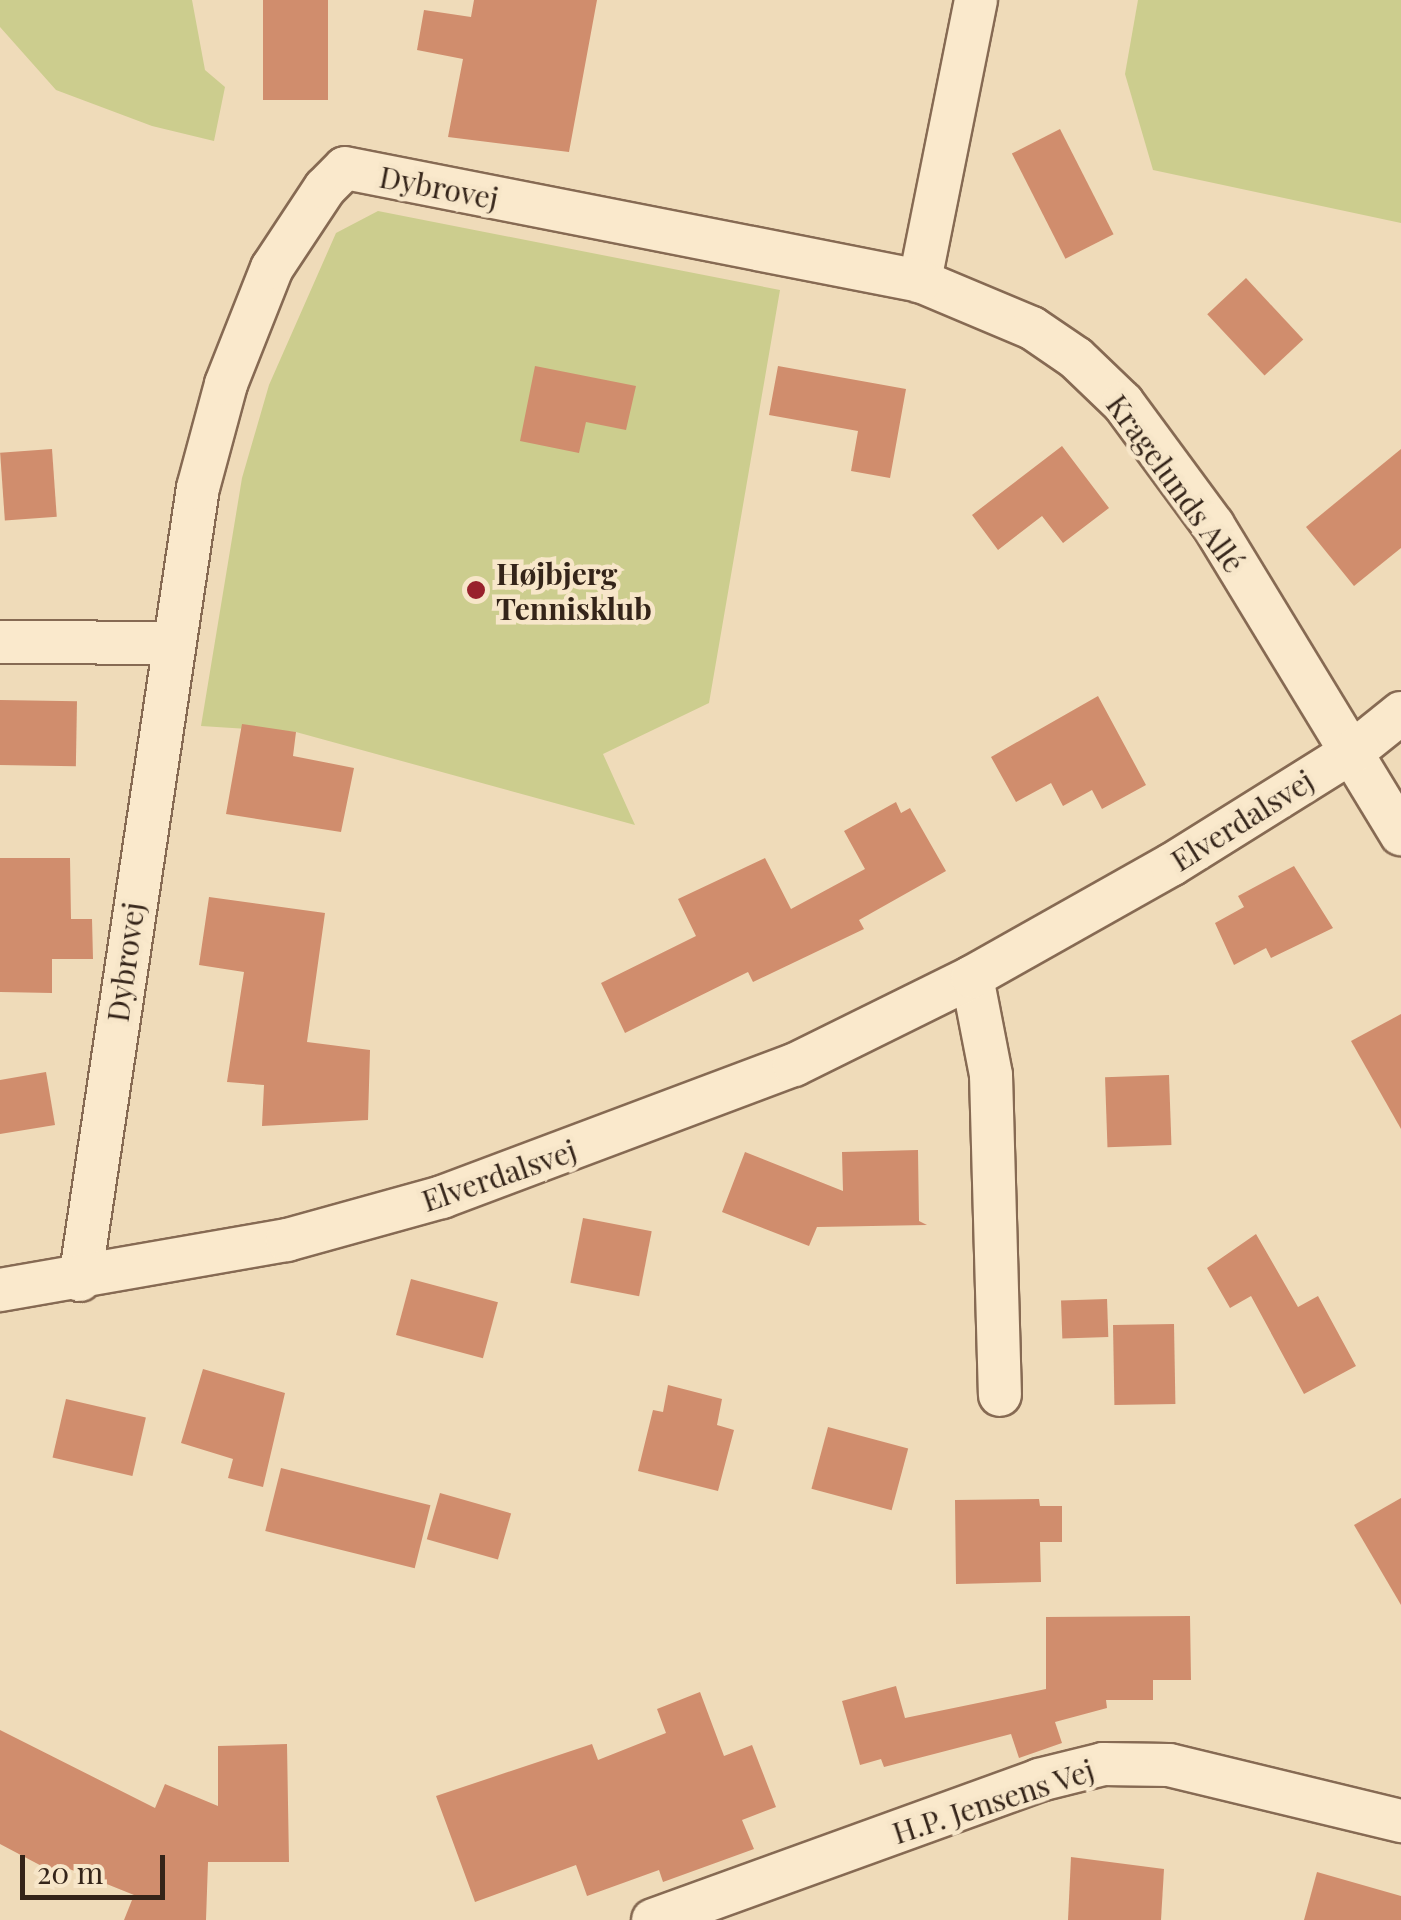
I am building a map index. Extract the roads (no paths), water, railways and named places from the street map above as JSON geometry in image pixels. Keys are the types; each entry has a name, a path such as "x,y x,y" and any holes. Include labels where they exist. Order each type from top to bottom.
{"street":[{"path":"920,281 976,0"},
{"name":"Dybrovej","path":"80,1280 170,643 198,488 226,384 272,268 345,168 920,281"},
{"name":"Kragelunds Allé","path":"920,281 1032,328 1076,358 1122,403 1213,525 1354,750 1401,834"},
{"path":"0,642 170,643"},
{"name":"Elverdalsvej","path":"0,1290 80,1280 287,1240 442,1198 794,1065 972,977 1354,750 1401,713"},
{"path":"972,977 990,1074 1000,1395"},
{"name":"H.P. Jensens Vej","path":"653,1920 1038,1780 1103,1764 1169,1765 1401,1821"}],"place":[{"name":"Højbjerg Tennisklub","path":"476,590"}]}
